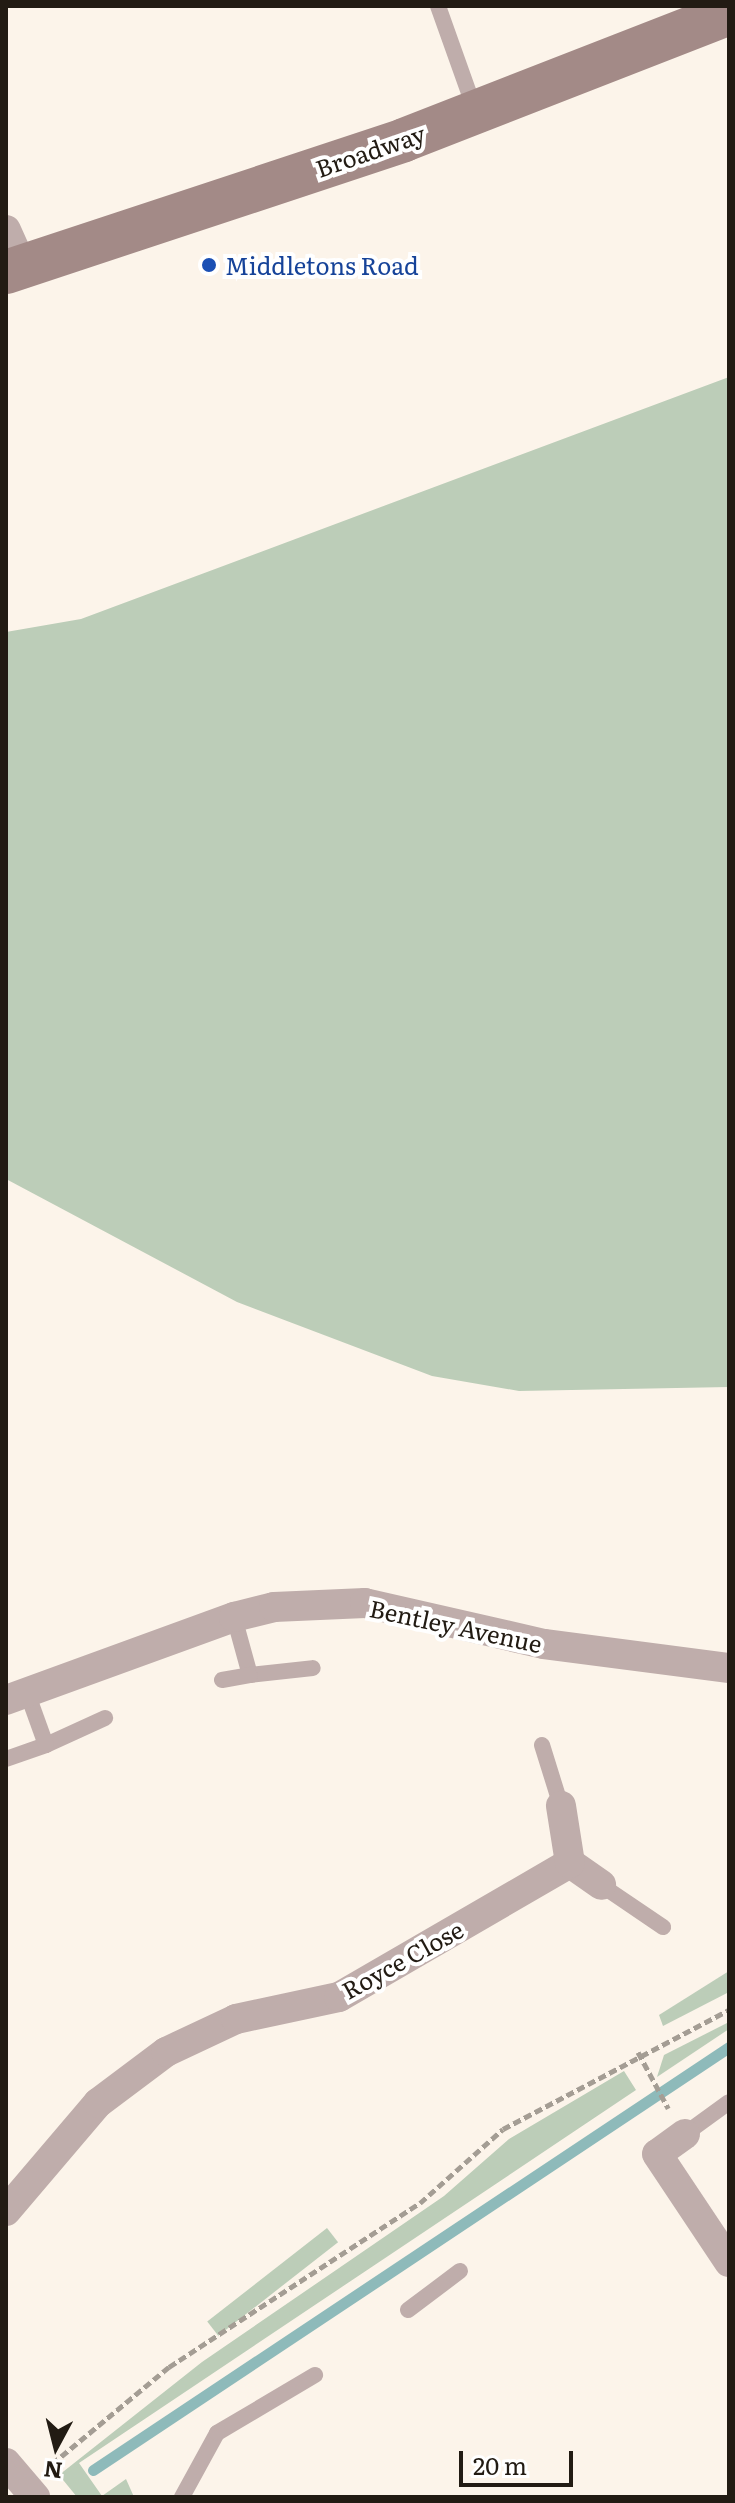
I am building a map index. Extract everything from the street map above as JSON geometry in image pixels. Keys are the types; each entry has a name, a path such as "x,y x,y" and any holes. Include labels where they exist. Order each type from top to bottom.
{"main road":[{"name":"Broadway","path":"12,257 476,112 729,13"}],"street":[{"name":"Bentley Avenue","path":"17,1697 124,1653 234,1617 274,1607 365,1603 544,1644 729,1668"},
{"path":"561,1806 570,1863 601,1885"},
{"name":"Royce Close","path":"6,2211 98,2103 166,2052 236,2019 339,1997 570,1863"},
{"path":"685,2134 657,2154 729,2262"}],"lane":[{"path":"438,6 476,112"},
{"path":"234,1617 250,1675"},
{"path":"222,1680 313,1668"},
{"path":"17,1697 46,1745"},
{"path":"6,1759 105,1718"},
{"path":"542,1745 561,1806"},
{"path":"601,1885 663,1927"},
{"path":"685,2134 729,2102"},
{"path":"408,2310 460,2271"},
{"path":"182,2497 217,2433 315,2375"}],"path":[{"path":"21,2481 169,2367 420,2203 503,2129 638,2052 729,2010"},
{"path":"638,2052 669,2109"}],"green space":[{"path":"729,377 729,1387 519,1391 432,1376 237,1302 6,1179 6,632 81,619"},
{"path":"729,1971 729,1992 663,2026 659,2015"},
{"path":"729,2022 729,2029 657,2077 664,2055"},
{"path":"624,2071 636,2090 79,2463 102,2496 126,2479 134,2497 77,2497 59,2475 202,2362 444,2196 509,2139"},
{"path":"327,2228 338,2242 218,2336 207,2322"}],"waterway":[{"path":"93,2470 729,2047"}],"place":[{"name":"Middletons Road","path":"209,265"}]}
